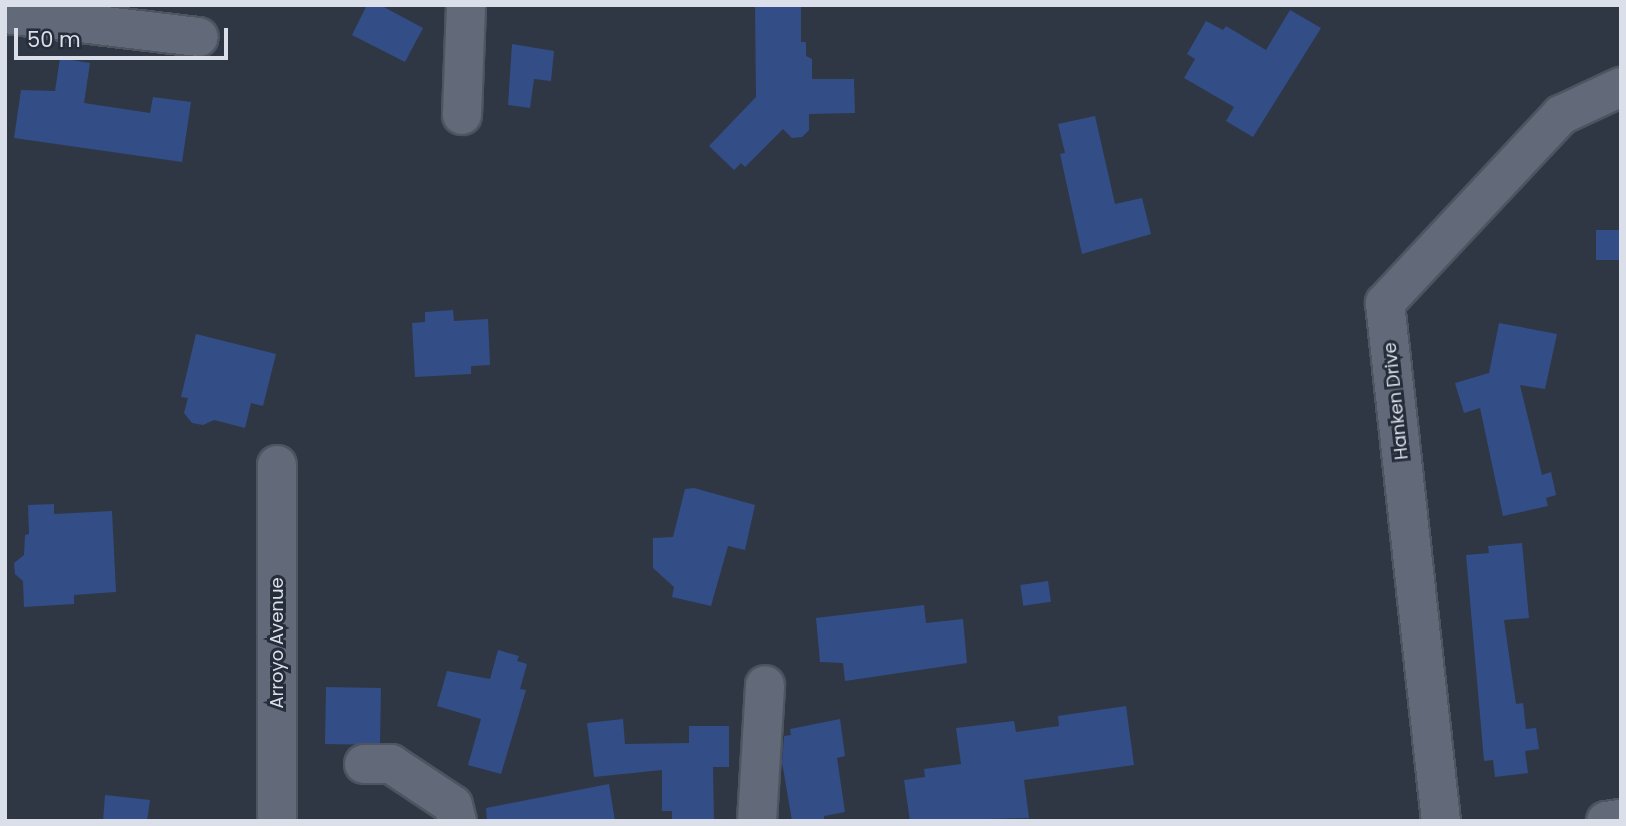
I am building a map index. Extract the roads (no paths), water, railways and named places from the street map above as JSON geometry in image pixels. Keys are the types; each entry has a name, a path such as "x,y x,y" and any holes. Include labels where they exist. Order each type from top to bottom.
{"street":[{"path":"461,115 466,5"},
{"path":"5,14 199,37"},
{"name":"Hanken Drive","path":"1440,821 1385,303 1561,115 1621,87"},
{"name":"Arroyo Avenue","path":"276,821 277,465"},
{"path":"757,821 765,685"},
{"path":"364,764 391,764 453,805 457,821"},
{"path":"1605,821 1621,819"}]}
